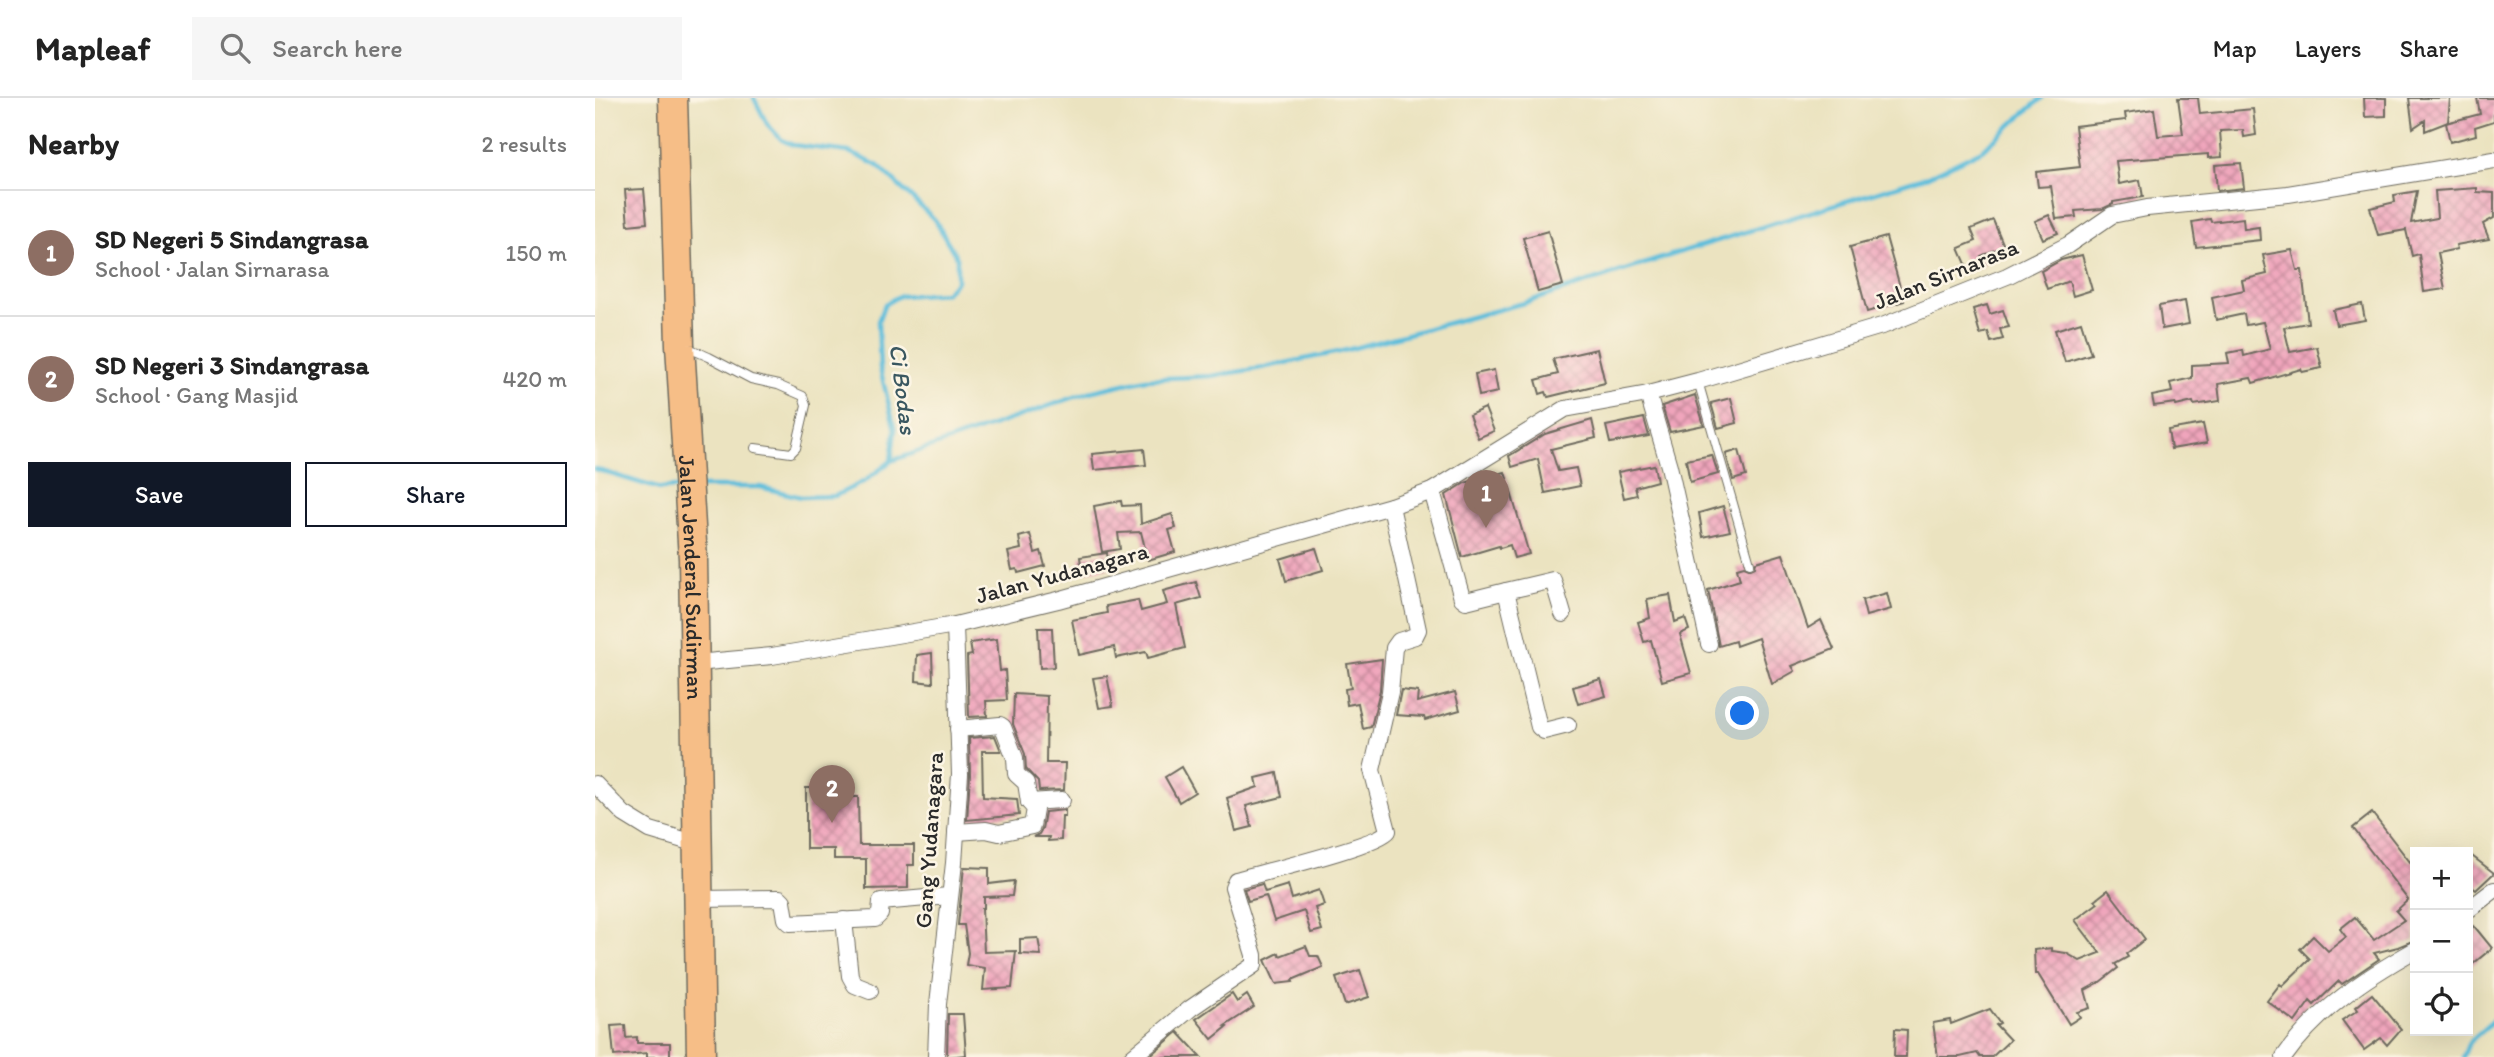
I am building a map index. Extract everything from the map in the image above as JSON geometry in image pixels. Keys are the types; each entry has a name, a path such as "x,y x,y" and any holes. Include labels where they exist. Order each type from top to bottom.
{"highway":[{"name":"Jalan Jenderal Sudirman","path":"673,98 680,345 696,663 701,1057"}],"street":[{"name":"Jalan Sirnarasa","path":"1432,491 1565,408 1649,394 1897,320 2007,276 2068,245 2112,215 2147,208 2288,194 2494,160"},
{"path":"1649,394 1675,492 1709,644"},
{"path":"1432,491 1462,599 1466,601 1553,580 1563,614"},
{"name":"Jalan Yudanagara","path":"696,663 772,656 955,625 1058,600 1391,506 1432,491"},
{"path":"1132,1057 1191,1008 1254,965 1254,955 1233,887 1236,880 1362,844 1385,836 1388,831 1372,770 1390,692 1394,648 1399,641 1415,636 1418,630 1391,506"},
{"path":"1506,591 1539,727 1548,731 1568,725"},
{"name":"Gang Yudanagara","path":"936,1057 938,1004 960,774 955,625"},
{"path":"956,832 999,833 1032,826 1035,809 1029,802 1026,783 1016,774 1015,758 1003,727 1000,725 958,729"},
{"path":"595,784 624,814 650,830 697,844"},
{"path":"1029,802 1062,800"},
{"path":"2469,910 2494,890"},
{"path":"699,899 780,898 786,919 790,923 875,919 880,914 881,902 949,896"},
{"path":"844,920 850,976 856,985 870,991"},
{"path":"2284,1057 2300,1035 2342,997 2410,953"}],"lane":[{"path":"680,345 751,379 779,385 803,396 807,405 796,448 791,453 755,448"},
{"path":"1698,381 1750,563"}],"building":[{"path":"2178,98 2198,98 2200,114 2253,109 2256,135 2244,137 2243,130 2220,131 2222,157 2208,158 2208,154 2116,161 2119,184 2140,180 2143,197 2113,202 2102,209 2075,211 2076,217 2056,219 2051,186 2038,187 2036,172 2080,167 2075,126 2126,120 2125,113 2154,109 2158,136 2183,134"},
{"path":"2364,98 2386,98 2386,116 2365,117"},
{"path":"2409,98 2450,98 2448,122 2425,131 2425,120 2413,128"},
{"path":"2477,98 2494,98 2494,121 2475,127 2476,135 2450,142 2446,123 2480,114"},
{"path":"2241,163 2244,188 2217,191 2215,165"},
{"path":"2477,188 2477,192 2494,193 2494,218 2483,224 2489,239 2456,245 2457,249 2438,253 2445,289 2424,292 2419,254 2412,256 2406,230 2378,235 2370,208 2395,202 2394,195 2417,191 2411,223 2437,218 2435,191"},
{"path":"644,189 647,223 628,225 625,190"},
{"path":"2049,215 2058,233 2043,239 2035,221"},
{"path":"2243,218 2244,229 2259,227 2260,240 2196,247 2192,222"},
{"path":"1993,220 2004,246 1981,256 1985,264 1969,271 1959,248 1976,241 1971,229"},
{"path":"1548,231 1563,285 1538,292 1523,238"},
{"path":"1886,237 1904,301 1867,312 1850,247"},
{"path":"2292,250 2297,270 2302,270 2308,323 2284,327 2290,352 2317,347 2322,368 2302,372 2301,369 2253,383 2251,378 2218,384 2220,401 2154,406 2152,396 2172,392 2170,383 2192,378 2192,365 2229,363 2227,353 2243,350 2244,356 2270,349 2263,322 2246,325 2244,314 2216,320 2212,297 2244,290 2242,280 2267,274 2263,255"},
{"path":"2082,255 2092,290 2073,296 2069,281 2047,289 2041,271 2061,260"},
{"path":"2185,301 2189,324 2162,329 2159,306"},
{"path":"2362,304 2365,320 2336,325 2333,310"},
{"path":"1987,305 1990,314 2003,310 2009,327 2000,329 2003,339 1991,342 1988,332 1980,334 1973,309"},
{"path":"2081,322 2091,354 2065,362 2055,330"},
{"path":"1597,349 1605,383 1548,397 1546,392 1540,394 1536,380 1558,374 1553,359"},
{"path":"1494,370 1498,392 1479,396 1475,374"},
{"path":"1695,395 1704,425 1670,432 1662,406"},
{"path":"1731,398 1737,423 1718,428 1711,403"},
{"path":"1485,408 1494,431 1478,438 1469,415"},
{"path":"1644,418 1649,436 1610,443 1606,426"},
{"path":"1592,420 1596,438 1551,449 1558,471 1576,468 1580,486 1545,493 1538,459 1512,467 1509,456 1545,434"},
{"path":"2203,424 2207,443 2171,449 2168,430"},
{"path":"1144,449 1146,465 1094,470 1092,454"},
{"path":"1739,450 1746,476 1733,480 1726,454"},
{"path":"1712,455 1718,474 1690,482 1686,460"},
{"path":"1654,465 1657,481 1635,487 1637,495 1624,498 1618,472"},
{"path":"1505,472 1529,554 1514,558 1510,545 1462,557 1446,495 1465,483"},
{"path":"1121,501 1122,506 1140,505 1141,524 1172,514 1176,528 1169,530 1175,552 1148,560 1141,532 1118,533 1120,549 1102,552 1094,506"},
{"path":"1723,506 1730,531 1703,537 1699,513"},
{"path":"1030,534 1035,553 1041,551 1045,566 1018,573 1017,569 1012,570 1008,552 1021,549 1019,537"},
{"path":"1316,548 1323,570 1286,581 1280,559"},
{"path":"1107,553 1109,568 1082,572 1080,557"},
{"path":"1783,554 1808,628 1821,620 1834,649 1792,666 1795,671 1772,684 1758,638 1736,646 1735,641 1719,646 1708,590 1740,580 1737,568 1744,566 1751,569 1756,562"},
{"path":"1196,582 1201,598 1176,605 1185,648 1148,658 1146,652 1116,658 1114,647 1079,655 1072,620 1107,613 1106,606 1138,600 1141,611 1167,604 1163,591"},
{"path":"1887,593 1891,609 1866,616 1862,600"},
{"path":"1670,595 1675,622 1685,618 1689,630 1680,634 1691,673 1662,681 1651,640 1644,642 1638,622 1650,618 1647,599"},
{"path":"1038,628 1052,628 1054,667 1040,668"},
{"path":"997,639 1000,671 1005,670 1007,700 986,701 987,716 969,717 967,656 972,655 970,643"},
{"path":"932,653 933,683 916,681 917,655"},
{"path":"1382,659 1380,690 1371,727 1363,729 1358,703 1347,705 1345,689 1351,688 1347,664"},
{"path":"1107,676 1113,706 1099,708 1093,678"},
{"path":"1601,679 1606,696 1578,704 1573,687"},
{"path":"1401,690 1418,692 1417,702 1455,692 1460,710 1425,720 1424,717 1396,715"},
{"path":"1014,694 1047,696 1046,763 1065,763 1064,790 1039,791 1038,782 1026,769 1025,754 1013,724"},
{"path":"995,736 1001,751 982,751 983,797 1017,799 1019,815 967,820 969,738"},
{"path":"1181,767 1195,792 1179,802 1165,777"},
{"path":"1277,773 1282,797 1246,806 1252,827 1236,831 1227,798 1258,787 1256,778"},
{"path":"806,788 831,788 831,797 858,797 859,845 914,845 914,865 908,865 908,888 866,889 866,859 834,859 834,849 806,849"},
{"path":"1065,810 1065,816 1062,816 1061,840 1048,841 1049,837 1033,837 1042,829 1045,812"},
{"path":"2372,813 2410,862 2410,942 2374,953 2379,959 2342,984 2339,981 2314,1005 2310,1001 2295,1022 2267,1001 2280,984 2282,986 2310,959 2300,949 2313,936 2328,951 2346,937 2340,929 2355,917 2374,940 2404,920 2396,911 2408,900 2353,828"},
{"path":"2473,857 2494,873 2476,890 2473,888"},
{"path":"964,867 989,868 989,884 1014,881 1012,896 984,897 982,908 984,952 1016,951 1012,988 983,990 985,968 966,965 968,953 964,925 958,925"},
{"path":"1262,884 1265,892 1288,885 1292,899 1319,890 1324,905 1315,908 1322,930 1311,933 1304,911 1274,921 1266,896 1248,901 1244,889"},
{"path":"2108,890 2145,939 2126,954 2128,957 2115,964 2118,968 2085,990 2090,1008 2077,1012 2080,1017 2069,1024 2038,974 2035,974 2034,950 2052,948 2052,951 2066,953 2080,961 2100,953 2075,920 2098,903 2095,900"},
{"path":"2473,927 2492,948 2473,964"},
{"path":"1038,938 1041,955 1020,954 1020,939"},
{"path":"1306,946 1310,956 1318,956 1323,967 1292,980 1293,982 1276,984 1265,960 1279,953 1280,956"},
{"path":"1360,970 1369,997 1345,1005 1336,978"},
{"path":"1232,994 1237,1002 1247,995 1254,1007 1225,1026 1227,1027 1212,1039 1196,1019"},
{"path":"2372,994 2401,1029 2387,1045 2381,1038 2364,1050 2342,1020 2358,1010 2356,1007"},
{"path":"1990,1009 2000,1023 1996,1025 2010,1040 1992,1057 1980,1057 1977,1053 1960,1057 1938,1057 1933,1023 1950,1020 1951,1024"},
{"path":"948,1014 963,1014 966,1055 947,1057"},
{"path":"625,1025 626,1038 637,1037 637,1043 670,1043 670,1057 647,1057 647,1053 614,1056 611,1026"},
{"path":"1895,1029 1907,1030 1906,1057 1894,1057"},
{"path":"1178,1032 1201,1057 1148,1057"}],"waterway":[{"name":"Ci Bodas","path":"699,487 760,487 801,497 835,496 865,481 891,461 895,430 880,368 878,321 885,304 899,296 945,293 957,281 957,258 935,220 877,165 849,152 793,145 782,140 767,124 754,98"},
{"path":"891,461 1089,392 1146,379 1211,376 1256,369 1339,352 1524,303 1928,176 1982,150 2042,98"},
{"name":"Ci Bodas","path":"595,469 660,489 679,488"},
{"path":"2463,1057 2469,1042 2494,1020"}],"place":[{"name":"SD Negeri 5 Sindangrasa","path":"1486,528"},
{"name":"SD Negeri 3 Sindangrasa","path":"832,823"}]}
